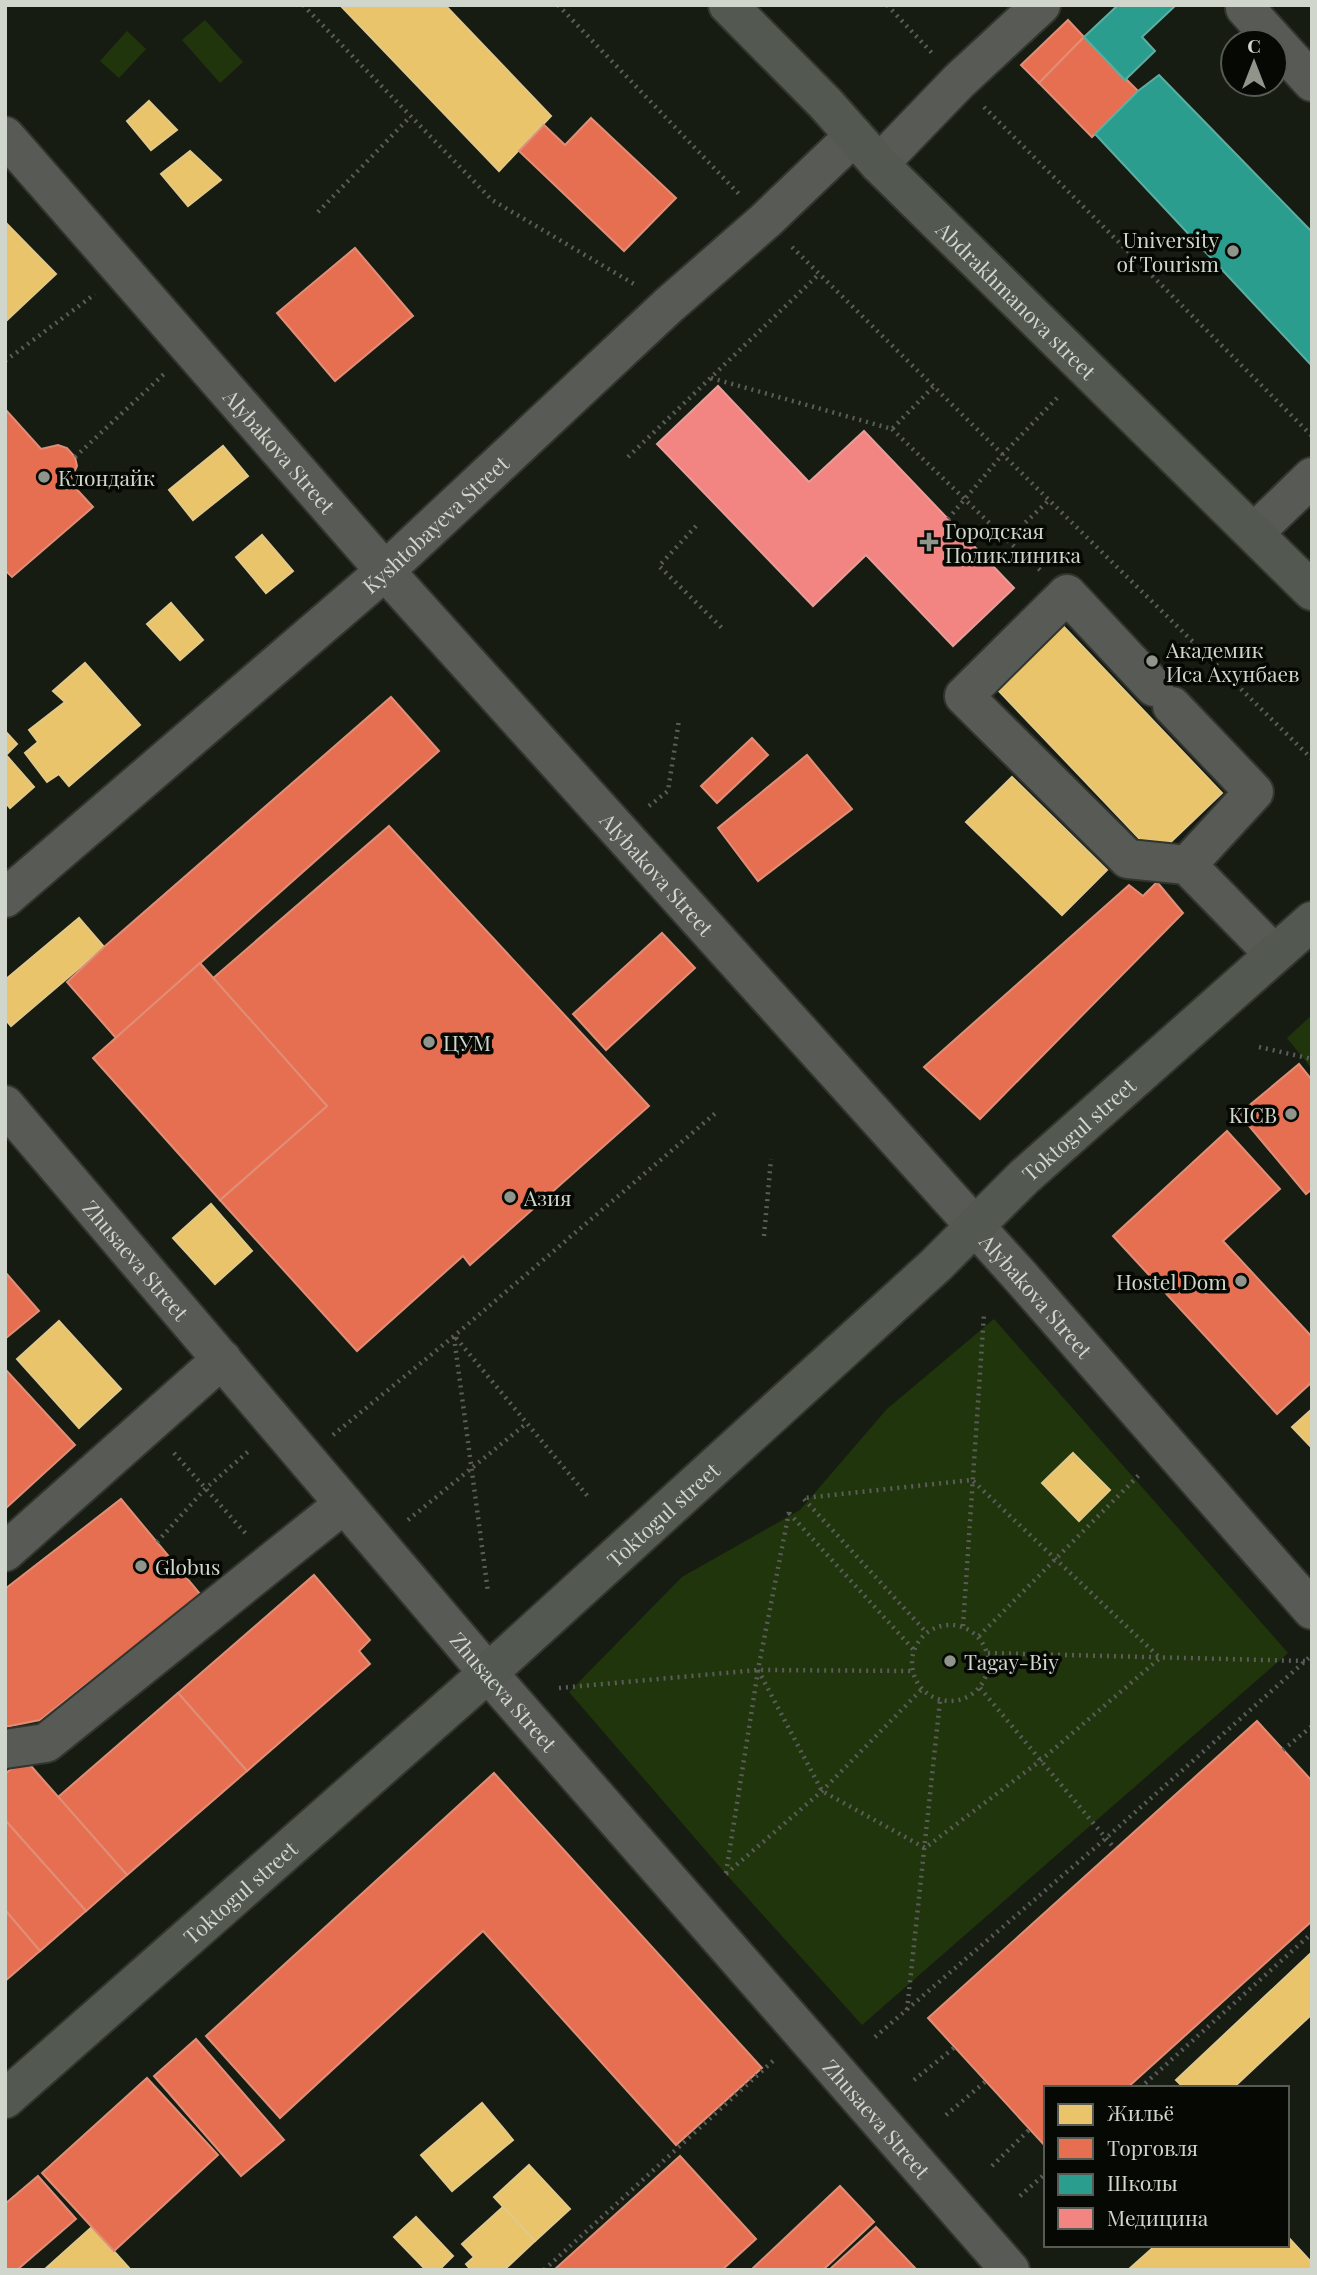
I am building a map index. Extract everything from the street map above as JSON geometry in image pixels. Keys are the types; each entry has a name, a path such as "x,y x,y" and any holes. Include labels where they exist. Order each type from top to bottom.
{"highway":[{"name":"Abdrakhmanova street","path":"729,5 879,164 1312,591"},
{"name":"Toktogul street","path":"5,2099 488,1673 916,1283 1024,1177 1312,921"}],"street":[{"path":"879,164 958,81 1041,5"},
{"path":"1245,8 1312,82"},
{"name":"Alybakova Street","path":"5,136 385,571 974,1227 1312,1610"},
{"name":"Kyshtobayeva Street","path":"5,898 385,571 854,136"},
{"path":"1254,533 1312,477"},
{"path":"1186,865 1254,792 1066,594 964,696 1128,859 1186,865 1274,954"},
{"name":"Zhusaeva Street","path":"5,1105 488,1673 1010,2270"},
{"path":"5,1552 222,1359"},
{"path":"5,1749 46,1742 344,1504"}],"path":[{"path":"303,5 492,200 669,305"},
{"path":"558,5 765,221 1312,760"},
{"path":"887,5 958,81 1312,436"},
{"path":"318,212 410,117"},
{"path":"5,362 123,272"},
{"path":"628,457 819,274"},
{"path":"75,457 191,349"},
{"path":"710,378 892,429 1066,594"},
{"path":"892,429 933,387"},
{"path":"948,519 1058,397"},
{"path":"1007,540 1048,501"},
{"path":"696,526 659,566 724,630"},
{"path":"619,831 668,791 679,720"},
{"path":"1259,1047 1312,1059"},
{"path":"330,1438 718,1111"},
{"path":"764,1236 771,1159"},
{"path":"963,1626 984,1314"},
{"path":"454,1336 590,1499"},
{"path":"454,1336 488,1592"},
{"path":"402,1525 527,1423"},
{"path":"148,1424 271,1562"},
{"path":"979,1636 1168,1446"},
{"path":"157,1542 205,1489 250,1450"},
{"path":"926,1632 804,1498 972,1480 1160,1658"},
{"path":"914,1649 789,1512 758,1670 726,1874 822,1791 921,1690"},
{"path":"944,1624 963,1626 979,1636 988,1653 988,1671 980,1688 962,1700 940,1701 921,1690 912,1671 914,1649 926,1632 944,1624"},
{"path":"988,1653 1305,1661"},
{"path":"875,2037 1105,1839 1312,1655"},
{"path":"925,1847 1040,1761 1160,1658"},
{"path":"758,1670 822,1791 925,1847"},
{"path":"559,1688 758,1670 912,1671"},
{"path":"980,1688 1115,1849"},
{"path":"907,2011 940,1701"},
{"path":"1283,1750 1312,1726"},
{"path":"1142,2086 1312,1933"},
{"path":"544,2270 803,2033"},
{"path":"914,2080 955,2048"},
{"path":"946,2115 986,2081"},
{"path":"992,2166 1030,2129"},
{"path":"1020,2196 1044,2175"}],"green space":[{"path":"205,20 243,62 220,83 182,40"},
{"path":"127,31 146,49 119,78 100,61"},
{"path":"1312,1015 1312,1069 1287,1038"},
{"path":"994,1319 1288,1653 862,2025 726,1874 569,1692 682,1577 800,1510 887,1409"}],"building: Жильё":[{"path":"340,5 445,5 551,116 499,171"},
{"path":"149,101 177,130 151,150 127,121"},
{"path":"190,151 221,180 188,206 161,174"},
{"path":"5,222 56,274 5,322"},
{"path":"223,446 248,476 193,520 169,490"},
{"path":"262,535 293,571 266,593 236,557"},
{"path":"171,603 203,640 180,660 147,624"},
{"path":"1063,626 1222,793 1156,856 997,689"},
{"path":"85,663 140,725 69,786 59,774 47,782 25,753 38,742 29,730 65,702 53,691"},
{"path":"5,731 17,744 6,755 34,787 10,808 5,802"},
{"path":"1012,777 1107,870 1062,915 966,822"},
{"path":"79,918 104,947 11,1026 5,1019 5,980"},
{"path":"211,1204 252,1251 215,1284 173,1238"},
{"path":"59,1321 121,1389 79,1428 17,1359"},
{"path":"1312,1409 1312,1448 1292,1427"},
{"path":"1073,1453 1110,1490 1079,1521 1042,1483"},
{"path":"1312,1952 1312,2014 1235,2086 1182,2086 1176,2080"},
{"path":"482,2103 513,2140 452,2191 421,2155"},
{"path":"529,2165 570,2209 535,2241 494,2197"},
{"path":"503,2207 535,2241 504,2270 471,2270 466,2264 474,2257 462,2244"},
{"path":"416,2217 453,2256 439,2270 426,2270 394,2237"},
{"path":"92,2227 128,2270 44,2270"},
{"path":"1289,2238 1312,2263 1312,2270 1128,2270 1154,2247 1289,2247"}],"building: Торговля":[{"path":"1068,20 1084,37 1039,83 1021,65"},
{"path":"1084,37 1138,91 1092,137 1039,83"},
{"path":"591,118 676,198 624,251 519,151 544,125 565,145"},
{"path":"355,248 413,316 335,381 277,313"},
{"path":"5,409 41,449 58,445 67,448 75,457 77,466 70,482 93,507 12,577 5,570"},
{"path":"391,697 439,751 116,1038 67,982"},
{"path":"752,738 768,755 717,803 701,786"},
{"path":"807,755 852,809 758,881 718,828"},
{"name":"ЦУМ","path":"389,826 649,1106 470,1265 463,1256 357,1351 220,1200 327,1106 212,979"},
{"path":"1157,882 1183,913 980,1119 924,1067 1129,885 1143,896"},
{"path":"662,933 695,968 606,1050 573,1014"},
{"path":"200,963 327,1106 220,1200 93,1058"},
{"path":"1299,1064 1312,1080 1312,1189 1306,1194 1239,1114"},
{"path":"1227,1131 1280,1189 1223,1241 1312,1337 1312,1382 1277,1414 1113,1236"},
{"path":"5,1272 39,1311 5,1339"},
{"path":"5,1369 75,1445 5,1509"},
{"path":"121,1499 201,1595 40,1720 5,1727 5,1589"},
{"path":"314,1575 370,1640 359,1651 370,1664 247,1771 178,1693"},
{"path":"178,1693 247,1771 127,1875 58,1797"},
{"path":"1257,1721 1312,1781 1312,1921 1129,2086 1044,2086 1044,2145 928,2018"},
{"path":"24,1758 127,1875 86,1911 5,1820 5,1774"},
{"path":"494,1773 762,2068 676,2145 483,1931 280,2118 206,2036"},
{"path":"5,1820 86,1911 40,1951 5,1910"},
{"path":"5,1910 40,1951 5,1981"},
{"path":"196,2039 284,2140 241,2176 154,2076"},
{"path":"147,2078 218,2155 114,2251 42,2173"},
{"path":"680,2156 756,2239 722,2270 554,2270"},
{"path":"38,2176 76,2219 17,2270 5,2270 5,2204"},
{"path":"840,2186 874,2222 823,2270 751,2270"},
{"path":"876,2227 917,2270 829,2270"}],"building: Школы":[{"path":"1118,5 1176,5 1142,37 1155,51 1125,80 1084,37"},
{"path":"1159,75 1312,232 1312,366 1095,134 1138,91"}],"building: Медицина":[{"path":"718,386 809,482 864,431 1014,588 953,646 866,555 813,606 657,444"}],"place":[{"name":"University of Tourism","path":"1233,251"},
{"name":"Клондайк","path":"44,477"},
{"name":"Городская Поликлиника","path":"929,542"},
{"name":"Академик Иса Ахунбаев","path":"1152,661"},
{"name":"ЦУМ","path":"429,1042"},
{"name":"KICB","path":"1291,1114"},
{"name":"Азия","path":"510,1197"},
{"name":"Hostel Dom","path":"1241,1281"},
{"name":"Globus","path":"141,1566"},
{"name":"Tagay-Biy","path":"950,1661"}]}
